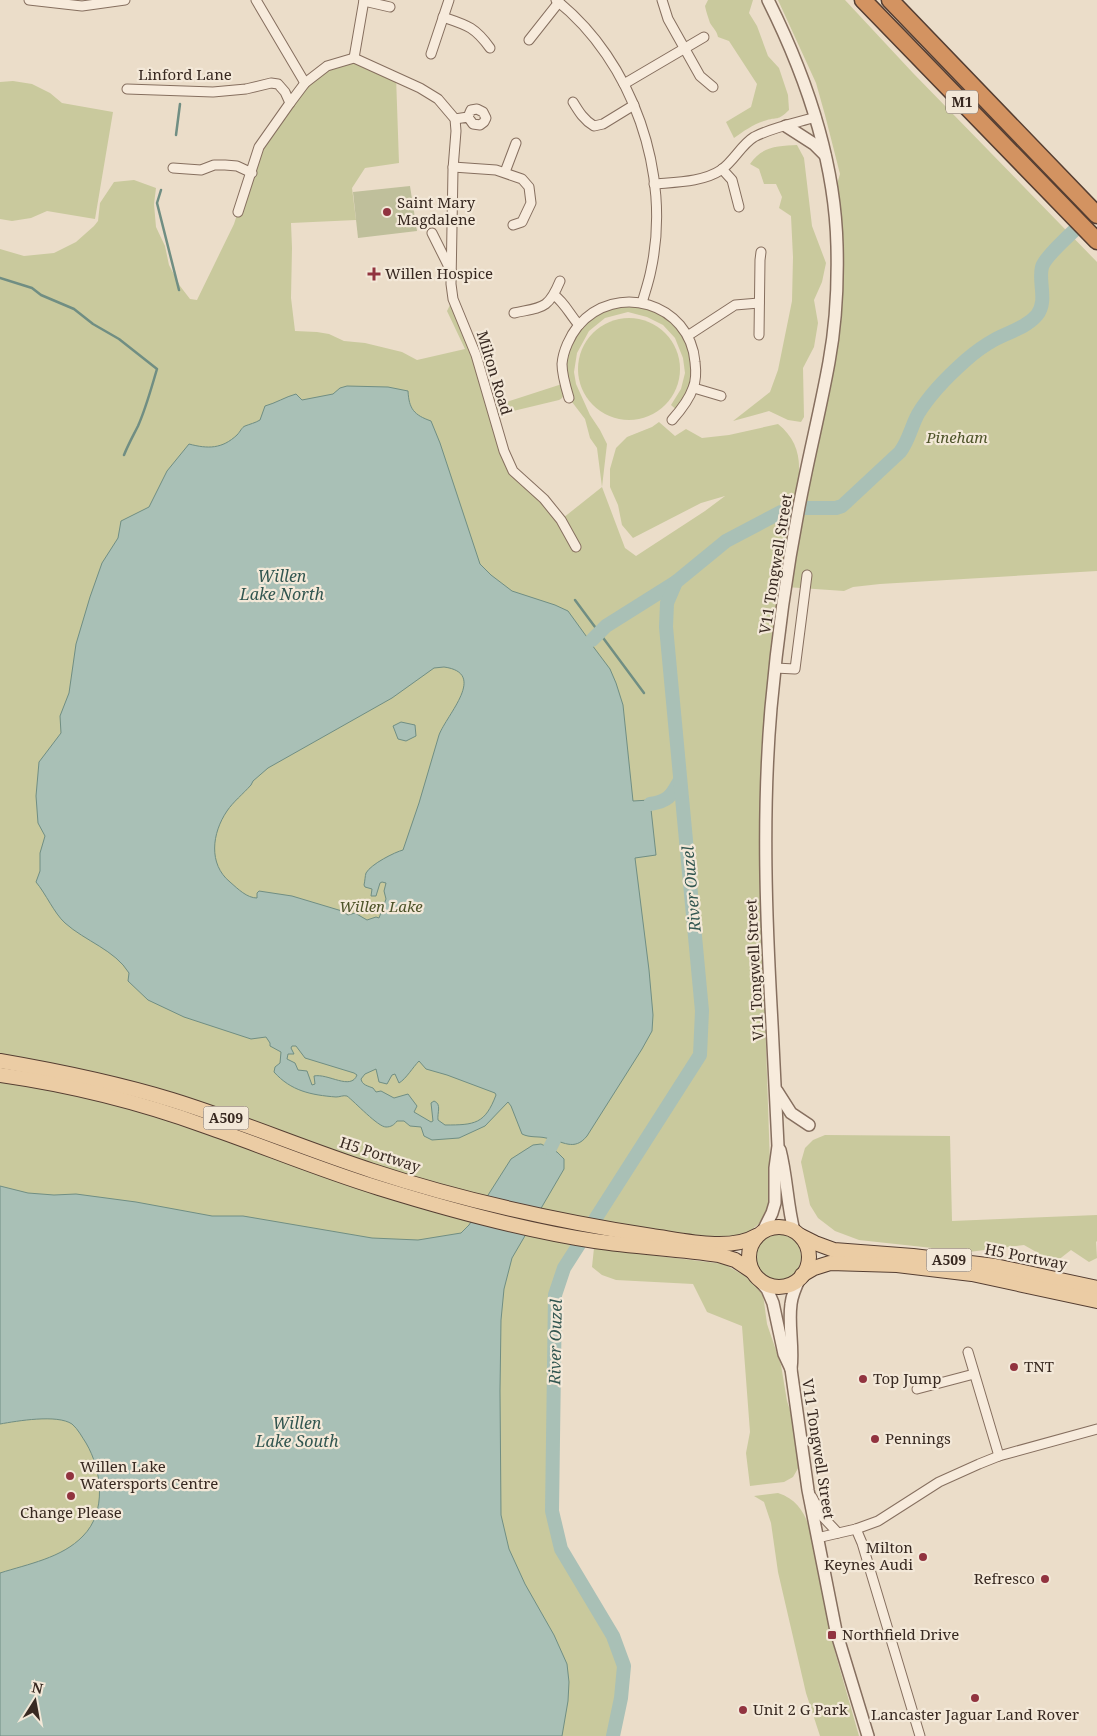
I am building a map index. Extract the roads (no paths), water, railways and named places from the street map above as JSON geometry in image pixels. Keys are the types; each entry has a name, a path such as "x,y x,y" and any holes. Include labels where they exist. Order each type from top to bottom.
{"highway":[{"name":"M1","path":"863,0 1097,241"},
{"name":"M1","path":"890,0 1097,215"}],"main road":[{"name":"H5 Portway","path":"0,1061 84,1077 170,1099 239,1122 341,1160 446,1193 533,1214 618,1238"},
{"name":"H5 Portway","path":"0,1075 80,1090 164,1112 336,1174 443,1207 551,1233 719,1249 743,1242 759,1234"},
{"name":"A509","path":"759,1234 778,1226 797,1233"},
{"name":"H5 Portway","path":"797,1233 834,1250 914,1256 995,1266 1097,1288"},
{"path":"797,1233 808,1248 809,1255 806,1269 801,1276"},
{"path":"756,1276 749,1263 748,1254 751,1244 759,1234"},
{"name":"H5 Portway","path":"719,1249 756,1276"},
{"name":"H5 Portway","path":"801,1276 814,1268 830,1264 896,1265 972,1274 1097,1301"},
{"name":"A509","path":"756,1276 766,1284 780,1287 788,1285 801,1276"}],"street":[{"path":"29,0 82,6 125,0"},
{"path":"256,0 305,83"},
{"path":"354,58 364,0 390,7"},
{"path":"431,54 449,0"},
{"path":"662,0 668,19 700,76 713,87"},
{"name":"V11 Tongwell Street","path":"759,1234 772,1213 775,1203 775,1168 778,1146 766,868 768,762 782,606 805,476 830,361 837,291 836,234 833,198 826,156 806,87 788,40 768,0"},
{"path":"529,40 558,1 596,41 610,60 634,105 646,136 654,184 655,238 651,269 642,303"},
{"path":"443,18 469,26 480,34 490,48"},
{"path":"624,84 704,38"},
{"path":"238,212 263,139 305,83 327,66 354,58 420,88 438,99 455,119 468,117"},
{"name":"Linford Lane","path":"127,89 213,92 246,89 271,83 278,84 285,92 290,103"},
{"path":"573,102 587,122 594,126 603,124 634,105"},
{"path":"654,184 700,178 722,170 753,138 816,117"},
{"name":"Milton Road","path":"455,119 451,284 453,299 476,355 504,451 513,471 544,499 561,520 576,547"},
{"path":"786,126 814,144 826,156"},
{"path":"505,172 516,143"},
{"path":"173,168 201,170 214,165 225,165 237,166 252,173"},
{"path":"453,167 480,168 505,172 522,180 529,187 530,203 522,222 513,225"},
{"path":"722,170 732,180 739,207"},
{"path":"432,233 452,273"},
{"path":"759,335 760,260 762,252"},
{"path":"514,314 545,306 554,295 560,281"},
{"path":"554,295 563,302 569,314 579,324"},
{"path":"568,398 562,365 573,332 579,324 588,316 606,306 630,301 642,303 671,316 689,335 695,359 694,388 681,410 672,420"},
{"path":"689,335 735,305 759,303"},
{"path":"694,388 721,396"},
{"path":"776,668 796,669 807,575"},
{"path":"776,1090 791,1112 809,1125"},
{"name":"V11 Tongwell Street","path":"778,1146 785,1168 789,1214 797,1233"},
{"name":"V11 Tongwell Street","path":"756,1276 767,1289 773,1303 778,1318 784,1354 791,1369"},
{"name":"V11 Tongwell Street","path":"801,1276 791,1303 790,1318 793,1354 791,1369 808,1490 840,1648 868,1736"},
{"path":"968,1352 999,1456"},
{"path":"917,1389 974,1374"},
{"path":"817,1538 856,1529 878,1521 948,1477 999,1456 1097,1429"},
{"path":"808,1490 822,1516 838,1533"},
{"path":"856,1529 862,1543 920,1736"}],"water":[{"name":"Willen Lake North","path":"347,386 388,387 408,391 411,407 417,414 431,421 480,564 512,591 568,611 589,640 592,640 592,645 610,669 623,705 633,801 650,800 656,855 635,858 649,970 653,1015 652,1031 587,1136 577,1143 568,1144 522,1134 508,1102 485,1126 459,1138 432,1140 424,1136 421,1127 410,1126 404,1121 397,1121 389,1127 382,1126 347,1096 318,1095 294,1088 274,1072 275,1067 280,1063 281,1052 270,1046 266,1037 251,1039 184,1017 148,1000 128,981 129,973 116,958 61,919 36,882 40,871 40,853 45,836 38,823 36,796 39,762 61,733 60,716 69,693 76,644 102,563 118,538 121,521 149,507 167,471 189,444 214,447 226,443 244,427 260,420 265,406 296,394 302,400 333,394 340,388","holes":["444,667 457,671 463,677 464,686 456,706 439,735 403,850 378,862 366,873 364,885 372,889 371,896 376,896 380,883 386,883 384,891 386,899 379,918 367,920 355,913 348,915 342,911 292,896 259,891 257,898 253,898 243,893 223,875 215,857 218,829 227,811 253,781 268,768 392,698 434,668","296,1046 305,1058 357,1075 354,1080 344,1082 314,1076 315,1084 312,1085 307,1071 298,1070 295,1063 287,1059 288,1054 294,1054 291,1048","419,1061 426,1069 447,1075 496,1095 488,1112 478,1121 445,1125 438,1120 439,1106 436,1102 431,1103 433,1121 431,1122 414,1112 417,1106 408,1094 394,1098 381,1091 376,1092 373,1088 363,1083 361,1079 365,1074 376,1069 379,1082 387,1084 392,1075 395,1074 399,1083"]},
{"path":"401,722 415,725 416,736 406,741 398,739 393,726"},
{"name":"Willen Lake South","path":"541,1144 557,1152 564,1159 564,1169 512,1258 504,1289 501,1320 500,1391 501,1515 509,1549 567,1664 569,1682 568,1701 562,1736 0,1736 0,1573 55,1555 75,1544 91,1526 96,1515 99,1491 96,1466 86,1443 72,1424 57,1419 47,1419 0,1424 0,1186 28,1193 76,1194 136,1202 212,1216 243,1216 372,1238 418,1240 461,1233 469,1225 511,1159 533,1145"}],"waterway":[{"path":"176,135 180,104"},
{"path":"161,190 157,203 179,290"},
{"name":"River Ouzel","path":"613,1736 621,1698 624,1666 613,1636 561,1549 552,1511 555,1295 564,1268 700,1055 702,1011 666,627 667,603 676,582 726,541 781,512 798,508 836,508 842,506 900,452 906,443 918,414 934,392 953,372 983,347 999,337 1022,327 1037,315 1042,304 1042,267 1050,254 1097,210"},
{"path":"0,278 32,288 41,295 74,309 93,324 119,339 157,369 141,419 124,455"},
{"path":"592,640 606,626 676,582"},
{"path":"575,600 644,693"},
{"path":"650,804 669,797 680,780"},
{"path":"550,1148 554,1140"}],"place":[{"name":"Saint Mary Magdalene","path":"387,212"},
{"name":"Willen Hospice","path":"374,274"},
{"name":"TNT","path":"1014,1367"},
{"name":"Top Jump","path":"863,1379"},
{"name":"Pennings","path":"875,1439"},
{"name":"Willen Lake Watersports Centre","path":"70,1476"},
{"name":"Change Please","path":"71,1496"},
{"name":"Milton Keynes Audi","path":"923,1557"},
{"name":"Refresco","path":"1045,1579"},
{"name":"Northfield Drive","path":"832,1635"},
{"name":"Lancaster Jaguar Land Rover","path":"975,1698"},
{"name":"Unit 2 G Park","path":"743,1710"}],"park label":[{"name":"Pineham","path":"957,438"},
{"name":"Willen Lake","path":"381,907"}]}
